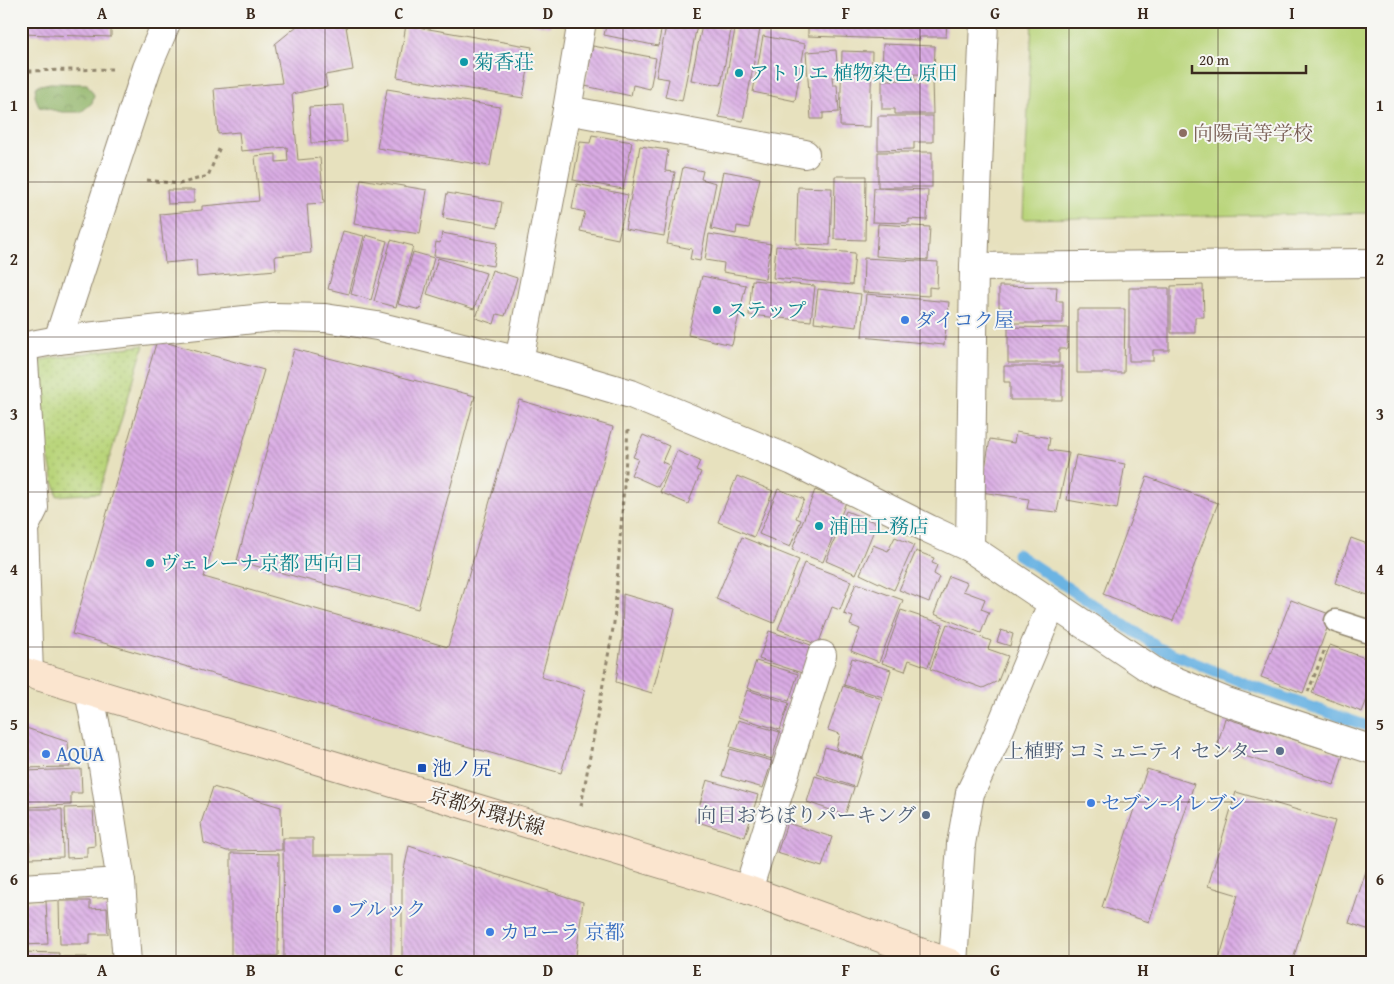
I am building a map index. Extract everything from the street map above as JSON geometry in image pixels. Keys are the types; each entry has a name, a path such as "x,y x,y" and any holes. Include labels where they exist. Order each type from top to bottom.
{"main road":[{"name":"京都外環状線","path":"25,672 748,890 952,963"}],"street":[{"path":"58,340 148,68 167,21"},
{"path":"518,361 567,110 582,21"},
{"path":"970,548 974,267 984,21"},
{"path":"567,110 805,154"},
{"path":"974,267 1373,263"},
{"path":"25,672 24,528 34,508 22,347 58,340 273,317 325,318 377,326 518,361 631,394 794,461 970,548 1158,674 1224,701 1373,750"},
{"path":"952,963 961,844 970,793 994,743 1052,604"},
{"path":"748,890 822,655"},
{"path":"89,691 122,882 127,963"},
{"path":"21,888 122,882"}],"lane":[{"path":"1336,621 1373,633"}],"path":[{"path":"21,68 28,71 148,68"},
{"path":"141,179 179,184 208,176 220,147"},
{"path":"576,838 614,623 631,394"},
{"path":"1307,696 1336,621"}],"green space":[{"name":"向陽高等学校","path":"1032,21 1373,21 1373,213 1023,219"},
{"path":"50,83 87,84 94,95 92,103 81,112 62,112 39,107 35,96 36,86"},
{"path":"144,345 99,493 57,496 46,446 39,360"}],"building":[{"path":"21,21 111,21 111,37 21,34"},
{"path":"303,21 371,22 346,26 353,70 325,75 327,87 292,94 298,160 320,158 324,203 307,204 311,253 275,256 276,270 197,277 196,260 165,263 160,214 202,210 202,206 259,201 255,156 276,154 276,162 288,161 287,147 241,151 239,132 218,134 214,89 282,83 275,44"},
{"path":"521,21 551,21 550,27"},
{"path":"607,21 663,21 658,46 604,35"},
{"path":"667,21 697,25 682,101 665,97 669,79 656,77"},
{"path":"808,21 947,21 946,37 919,37 920,40 808,36"},
{"name":"アトリエ 植物染色 原田","path":"736,24 760,29 743,121 719,117"},
{"name":"菊香荘","path":"406,25 532,47 523,98 397,77"},
{"path":"702,25 731,30 721,85 691,80"},
{"path":"763,36 805,44 795,101 753,92"},
{"path":"883,44 935,46 934,75 914,74 914,78 882,77"},
{"path":"593,46 656,58 650,89 633,85 631,96 585,86"},
{"path":"836,50 838,76 832,77 833,85 837,85 839,112 823,113 823,119 811,119 806,52"},
{"path":"842,51 872,52 870,127 840,126"},
{"path":"882,80 932,80 933,114 895,114 895,109 882,109"},
{"path":"387,89 500,107 490,166 377,148"},
{"path":"344,105 347,142 311,143 309,107"},
{"path":"878,116 933,116 933,142 914,142 914,149 878,150"},
{"path":"592,135 632,142 623,189 573,180 580,142 590,143"},
{"path":"640,146 668,150 665,171 675,172 664,236 625,229"},
{"path":"878,152 932,152 932,187 878,187"},
{"path":"683,167 703,171 701,179 716,183 700,261 690,259 692,249 667,244"},
{"path":"723,171 760,178 749,228 737,226 736,234 711,229"},
{"path":"835,176 866,176 865,240 834,239"},
{"path":"361,179 427,190 420,234 354,224"},
{"path":"577,184 628,195 618,239 580,231 585,212 572,209"},
{"path":"798,187 832,188 830,245 796,244"},
{"path":"874,188 928,190 927,220 909,219 909,223 872,222"},
{"path":"167,190 194,190 194,203 168,204"},
{"path":"447,193 502,202 498,227 443,218"},
{"path":"878,224 930,227 928,260 876,256"},
{"path":"343,231 364,236 349,294 328,289"},
{"path":"442,233 497,243 493,266 434,256 436,242 440,243"},
{"path":"709,234 771,244 765,279 723,272 724,263 705,260"},
{"path":"366,235 387,241 371,300 351,294"},
{"path":"391,240 413,246 396,307 374,301"},
{"path":"776,246 855,253 852,285 773,278"},
{"path":"413,252 434,258 420,310 398,304"},
{"path":"438,258 486,273 474,309 427,294"},
{"path":"864,258 938,262 937,288 929,287 929,296 863,292"},
{"path":"492,270 517,278 505,316 497,314 494,324 476,318"},
{"name":"ステップ","path":"702,276 746,285 732,345 688,335"},
{"path":"752,280 815,286 811,321 749,315"},
{"path":"1203,285 1204,317 1195,317 1195,333 1171,333 1171,286"},
{"path":"999,286 1057,287 1056,301 1063,301 1063,323 1005,323 1005,308 999,308"},
{"path":"1129,288 1169,288 1169,350 1153,350 1153,361 1129,361"},
{"path":"818,289 861,294 857,327 814,322"},
{"name":"ダイコク屋","path":"866,294 949,302 944,345 862,337"},
{"path":"1077,309 1125,309 1124,373 1077,373"},
{"path":"1008,327 1068,328 1067,349 1059,349 1059,363 1008,363"},
{"name":"ヴェレーナ京都 西向日","path":"157,340 264,370 204,577 448,647 519,400 613,427 541,677 585,690 561,773 72,634"},
{"path":"294,349 475,396 418,609 237,561"},
{"path":"1004,366 1062,366 1062,400 1010,400 1010,382 1004,382"},
{"path":"1016,432 1050,438 1048,450 1069,453 1057,512 1027,509 1029,499 981,492 990,439 1014,443"},
{"path":"643,435 669,446 662,462 669,465 658,487 631,475 638,459 633,457"},
{"path":"677,451 700,461 696,470 701,472 688,504 660,492"},
{"path":"1076,455 1125,464 1117,509 1067,500"},
{"path":"737,476 773,491 754,537 718,522"},
{"path":"1147,477 1218,503 1173,621 1103,594"},
{"path":"778,489 804,499 796,518 801,520 790,547 759,534"},
{"name":"浦田工務店","path":"815,490 846,502 823,562 792,550"},
{"path":"846,511 877,523 856,574 826,561"},
{"path":"742,537 799,560 774,623 716,599"},
{"path":"895,537 914,545 894,590 860,574 873,545 888,551"},
{"path":"1351,538 1373,546 1373,597 1335,583"},
{"path":"916,551 934,558 932,563 937,565 934,574 939,577 929,602 899,590"},
{"path":"804,563 851,581 840,610 832,607 818,645 778,629"},
{"path":"949,576 967,583 963,591 985,599 981,609 989,612 981,633 934,614"},
{"path":"856,583 903,600 879,662 851,651 860,629 850,625 853,617 844,614"},
{"path":"623,594 675,609 652,693 616,682 622,638"},
{"path":"1291,600 1332,615 1303,693 1261,677"},
{"path":"901,610 943,624 928,667 909,660 905,671 882,663"},
{"path":"947,624 991,641 988,649 1008,656 998,681 983,688 930,669"},
{"path":"1001,630 1013,634 1010,646 997,642"},
{"path":"769,631 811,645 802,673 759,659"},
{"path":"1330,645 1373,661 1373,684 1362,712 1312,693"},
{"path":"852,658 891,670 883,697 844,685"},
{"path":"756,661 798,674 789,701 747,688"},
{"path":"843,686 882,699 863,758 836,749 840,734 828,730"},
{"path":"747,690 789,703 780,730 738,717"},
{"name":"上植野 コミュニティ センター","path":"1225,718 1343,755 1334,785 1217,747"},
{"path":"738,720 780,732 772,759 730,747"},
{"name":"AQUA","path":"23,727 68,742 70,767 23,768"},
{"path":"825,747 864,759 855,787 817,774"},
{"path":"730,749 772,761 763,788 722,776"},
{"path":"81,769 82,793 71,793 71,805 26,807 24,771"},
{"path":"1147,769 1194,784 1149,922 1102,907"},
{"path":"815,776 854,788 845,815 807,802"},
{"path":"707,780 758,795 745,837 695,821"},
{"path":"213,787 281,807 282,850 227,851 204,843 201,823"},
{"path":"1236,792 1335,821 1292,963 1218,963 1238,895 1208,886"},
{"path":"93,807 95,846 87,847 87,857 67,858 65,808"},
{"path":"21,809 25,809 26,858 21,858"},
{"path":"28,809 62,809 63,857 30,858"},
{"path":"787,823 832,837 822,867 777,853"},
{"name":"ブルック","path":"283,838 313,838 313,855 391,855 391,963 284,963"},
{"name":"カローラ 京都","path":"409,846 583,902 575,963 402,963 402,879"},
{"path":"1373,850 1373,931 1349,923"},
{"path":"231,853 279,854 278,956 231,956"},
{"path":"46,901 48,944 21,945 21,910 24,910 24,902"},
{"path":"59,901 90,901 90,909 107,908 108,934 90,934 90,944 60,944"},
{"path":"21,952 59,953 58,963 21,963"},
{"path":"63,957 87,957 87,963 63,963"}],"waterway":[{"path":"1017,554 1159,648 1251,686 1373,728"}],"place":[{"name":"菊香荘","path":"464,62"},
{"name":"アトリエ 植物染色 原田","path":"739,73"},
{"name":"向陽高等学校","path":"1183,133"},
{"name":"ステップ","path":"717,310"},
{"name":"ダイコク屋","path":"905,320"},
{"name":"浦田工務店","path":"819,526"},
{"name":"ヴェレーナ京都 西向日","path":"150,563"},
{"name":"上植野 コミュニティ センター","path":"1280,751"},
{"name":"AQUA","path":"46,754"},
{"name":"池ノ尻","path":"422,768"},
{"name":"セブン-イレブン","path":"1091,803"},
{"name":"向日おちぼりパーキング","path":"926,815"},
{"name":"ブルック","path":"337,909"},
{"name":"カローラ 京都","path":"490,932"}]}
